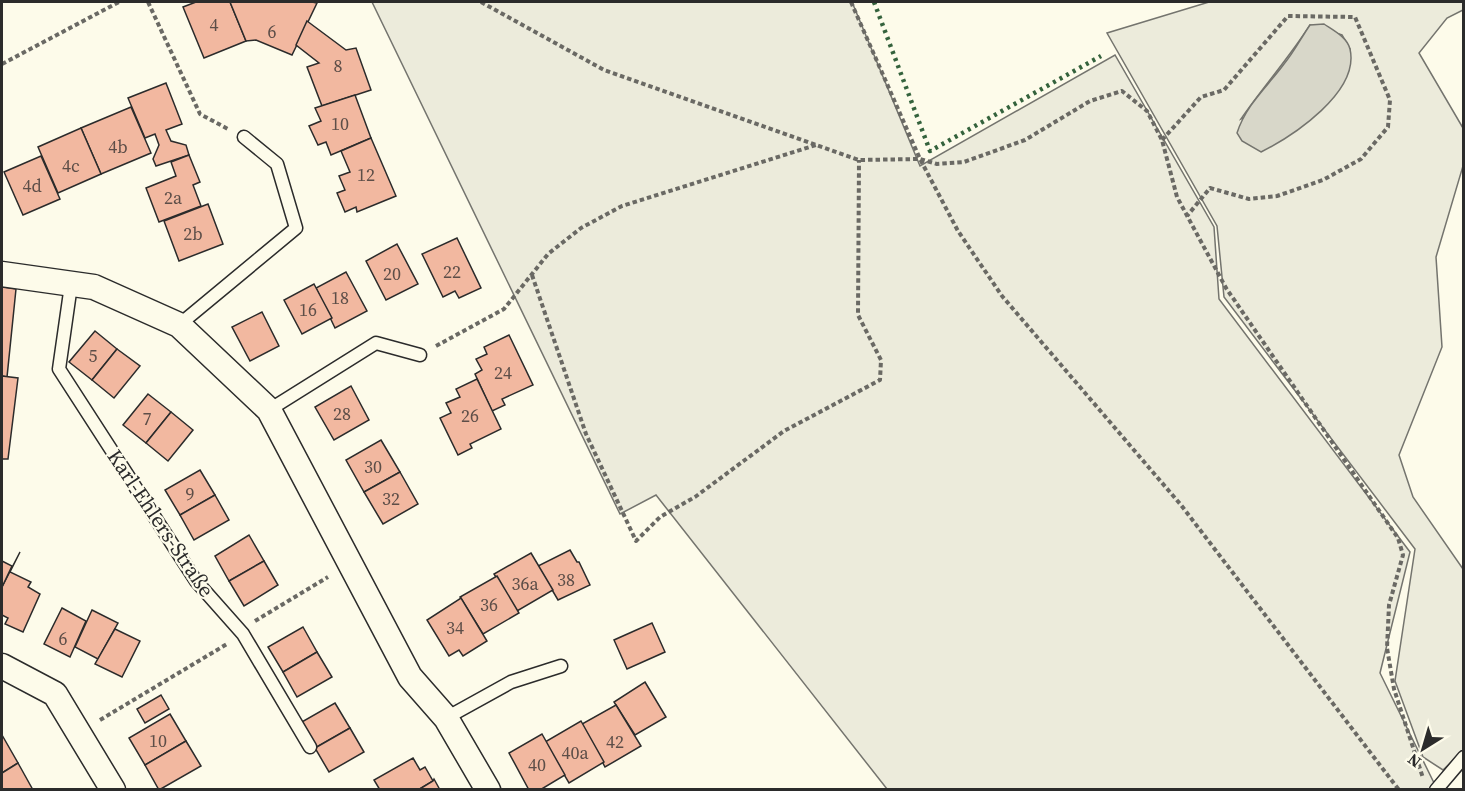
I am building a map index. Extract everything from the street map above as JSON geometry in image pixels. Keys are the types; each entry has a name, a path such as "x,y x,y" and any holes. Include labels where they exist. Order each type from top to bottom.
{"street":[{"path":"2,273 94,287 179,325 269,410 410,677 446,718 488,789"},
{"path":"2,666 55,694 113,789"}],"lane":[{"path":"179,325 296,228 277,164 244,137"},
{"name":"Karl-Ehlers-Straße","path":"71,285 60,369 196,581 243,634 310,747"},
{"path":"269,410 376,343 420,356"},
{"path":"446,718 511,682 561,666"},
{"path":"1436,789 1464,757"}],"path":[{"path":"2,64 119,2"},
{"path":"148,2 200,114 244,137"},
{"path":"481,2 604,70 859,160 920,159 937,164 964,162 1025,140 1090,101 1122,91 1147,111 1162,140 1177,197 1226,288 1398,538 1403,555 1389,605 1387,648 1394,689 1425,781"},
{"path":"850,2 920,159 958,231 1002,296 1181,504 1399,789"},
{"path":"1162,140 1201,97 1224,90 1288,16 1355,17 1390,100 1388,127 1361,159 1342,170 1323,180 1277,196 1249,199 1210,188 1187,216"},
{"path":"446,340 504,309 548,254 581,228 622,206 817,145"},
{"path":"532,275 586,434 636,541 660,517 695,497 784,431 880,380 881,360 858,315 859,160"},
{"path":"261,619 326,578"},
{"path":"113,713 243,634"}],"shaded area":[{"path":"372,2 852,2 920,166 1115,55 1214,227 1219,299 1410,552 1380,673 1437,789 887,789 656,495 620,514"},
{"path":"1209,2 1463,2 1463,10 1447,18 1419,53 1463,128 1463,166 1436,257 1442,347 1399,455 1413,497 1463,569 1463,751 1443,770 1423,757 1395,681 1415,549 1224,297 1217,226 1107,33","holes":["1310,25 1342,35 1350,49 1349,69 1241,119"]},
{"path":"1324,24 1343,37 1350,49 1350,65 1345,81 1335,96 1306,124 1261,152 1242,141 1237,133 1251,105 1288,59 1310,25"}],"building":[{"path":"196,2 230,2 246,41 204,58 183,7"},
{"path":"230,2 317,3 292,55 256,40 246,41"},
{"path":"307,21 346,50 356,48 371,90 322,106 307,67 319,63 296,45"},
{"path":"166,83 182,124 166,130 171,141 186,145 189,155 156,166 153,159 159,145 155,134 145,138 128,98"},
{"path":"355,95 371,138 331,155 326,142 318,145 309,126 321,121 315,108"},
{"path":"131,107 151,153 101,174 81,128"},
{"path":"81,128 101,174 58,193 38,147"},
{"path":"371,138 396,196 357,212 356,207 345,212 337,193 345,190 339,176 350,172 341,151"},
{"path":"189,155 200,182 193,185 201,206 159,222 146,188 176,176 171,162"},
{"path":"41,156 60,199 23,215 4,172"},
{"path":"208,204 223,244 179,261 164,221"},
{"path":"457,238 481,288 459,298 455,291 443,297 422,254"},
{"path":"397,244 418,284 386,300 366,261"},
{"path":"346,272 367,311 335,328 316,288"},
{"path":"314,284 332,318 302,334 284,300"},
{"path":"2,287 16,289 7,377 2,376"},
{"path":"262,312 279,346 250,361 232,327"},
{"path":"95,331 117,349 92,380 69,362"},
{"path":"509,335 533,385 502,399 505,405 492,411 475,374 482,370 476,359 487,354 484,347"},
{"path":"117,349 140,366 114,398 92,380"},
{"path":"2,376 18,378 8,459 2,459"},
{"path":"477,379 501,429 470,444 472,448 458,455 440,418 451,413 446,403 460,397 456,389"},
{"path":"351,386 369,420 334,440 315,407"},
{"path":"148,394 171,412 146,443 123,425"},
{"path":"171,412 193,430 168,461 146,443"},
{"path":"381,440 400,472 364,492 346,460"},
{"path":"200,470 215,495 180,515 165,490"},
{"path":"400,472 418,504 383,524 364,492"},
{"path":"215,495 229,520 194,540 180,515"},
{"path":"249,535 264,561 229,581 215,556"},
{"path":"570,550 579,562 590,585 558,600 538,566"},
{"path":"20,552 10,572 31,582 28,587 40,594 23,632 5,624 8,618 2,615 2,587"},
{"path":"531,553 553,590 517,611 494,574"},
{"path":"2,561 12,566 2,587"},
{"path":"264,561 278,585 244,606 229,581"},
{"path":"497,576 519,613 483,634 460,597"},
{"path":"461,598 487,641 463,656 459,650 449,656 427,620"},
{"path":"62,608 86,621 70,657 44,644"},
{"path":"92,610 118,623 98,659 75,647"},
{"path":"652,623 665,652 627,669 614,640"},
{"path":"303,627 317,652 283,672 268,647"},
{"path":"115,629 140,641 122,677 95,664"},
{"path":"317,652 332,677 297,697 283,672"},
{"path":"645,682 666,717 635,735 614,702"},
{"path":"161,695 169,709 145,723 137,709"},
{"path":"335,703 350,728 315,748 300,723"},
{"path":"616,705 641,746 605,767 582,724"},
{"path":"170,714 186,741 145,765 129,738"},
{"path":"581,721 604,762 569,783 545,742"},
{"path":"350,728 364,752 329,772 315,748"},
{"path":"542,734 565,775 540,790 529,790 509,753"},
{"path":"2,735 18,763 2,773"},
{"path":"186,741 201,766 159,790 145,765"},
{"path":"413,758 420,770 425,767 433,781 418,790 380,790 374,780"},
{"path":"18,763 33,790 2,790 2,773"},
{"path":"434,779 440,790 418,790 433,781"}],"hedge":[{"path":"874,2 930,151 1101,56"}]}
